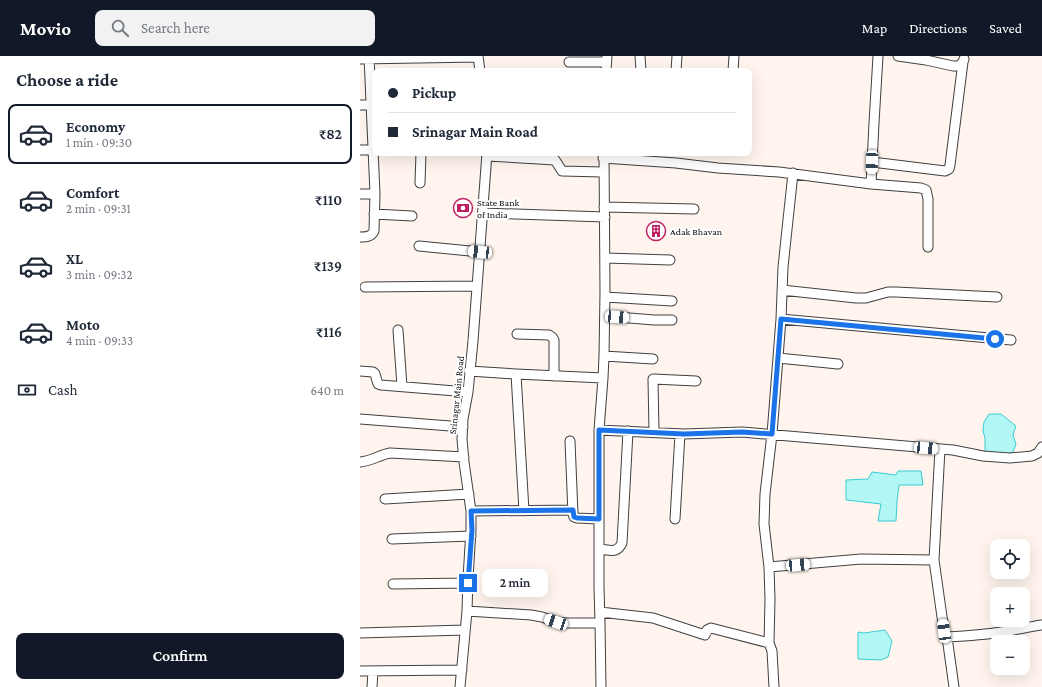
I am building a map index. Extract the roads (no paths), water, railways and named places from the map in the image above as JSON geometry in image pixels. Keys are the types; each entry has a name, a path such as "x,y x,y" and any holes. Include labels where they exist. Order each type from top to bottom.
{"street":[{"path":"640,56 640,68"},
{"path":"676,68 677,56"},
{"path":"733,68 734,56"},
{"path":"871,184 878,56"},
{"path":"898,56 953,66 959,66 964,59"},
{"path":"360,150 372,150 371,105 366,58 478,57 480,68"},
{"path":"872,162 945,171 949,169 964,59"},
{"path":"569,62 606,63"},
{"path":"360,105 371,105"},
{"path":"360,237 367,237 374,231 375,194 372,156"},
{"path":"420,183 421,156"},
{"name":"Srinagar Main Road","path":"460,687 466,630 471,536 471,511 462,439 473,341 487,156"},
{"path":"501,156 555,160 562,171 603,172"},
{"path":"601,687 599,587 599,430 603,378 605,316 604,156"},
{"path":"622,156 641,157 718,168 793,173 871,184 921,188 926,190 928,199 928,247"},
{"path":"774,687 772,651 769,643 770,599 769,567 764,524 765,494 772,434 781,319 783,267 793,173"},
{"path":"360,194 375,194"},
{"path":"604,206 694,209"},
{"path":"482,213 605,217"},
{"path":"374,214 412,216"},
{"path":"419,246 480,252"},
{"path":"605,258 670,260"},
{"path":"365,287 477,286"},
{"path":"782,290 856,298 866,298 888,292 998,297"},
{"path":"605,297 672,301"},
{"path":"605,316 672,320"},
{"path":"781,319 1011,340"},
{"path":"398,330 402,386"},
{"path":"517,334 549,335 552,337 554,340 554,376"},
{"path":"604,356 653,359"},
{"path":"778,358 838,364"},
{"path":"360,371 373,372 378,384 381,385 468,392"},
{"path":"469,371 603,378"},
{"path":"516,374 524,511"},
{"path":"654,432 653,379 696,381"},
{"path":"360,419 463,427"},
{"path":"599,430 680,434 742,432 772,434 953,450 983,456 1010,458 1032,456 1038,453 1042,447"},
{"path":"599,549 616,550 620,548 622,543 628,431"},
{"path":"675,519 680,434"},
{"path":"570,441 574,517 599,519"},
{"path":"940,449 934,560 954,687"},
{"path":"360,462 373,460 384,454 390,453 464,457"},
{"path":"385,499 469,494"},
{"path":"471,511 573,510"},
{"path":"392,539 471,536"},
{"path":"769,567 861,559 934,560"},
{"path":"393,584 468,583"},
{"path":"467,611 531,615 556,622 566,623 600,623"},
{"path":"600,612 653,618 705,636 707,630 711,628 769,643"},
{"path":"947,637 989,634 1042,625"},
{"path":"360,633 466,630"},
{"path":"360,671 462,670"},
{"path":"372,687 373,671"}],"water":[{"path":"989,414 1001,414 1016,426 1013,435 1016,444 1013,452 1003,456 985,452 985,438 983,431 984,422"},
{"path":"898,471 921,471 923,485 899,485 896,521 878,521 881,504 846,500 846,480 868,479 872,472 896,475"},
{"path":"885,630 892,641 888,657 881,660 858,659 858,632 864,633"}],"place":[{"name":"State Bank of India","path":"463,208"},
{"name":"Adak Bhavan","path":"656,231"}]}
